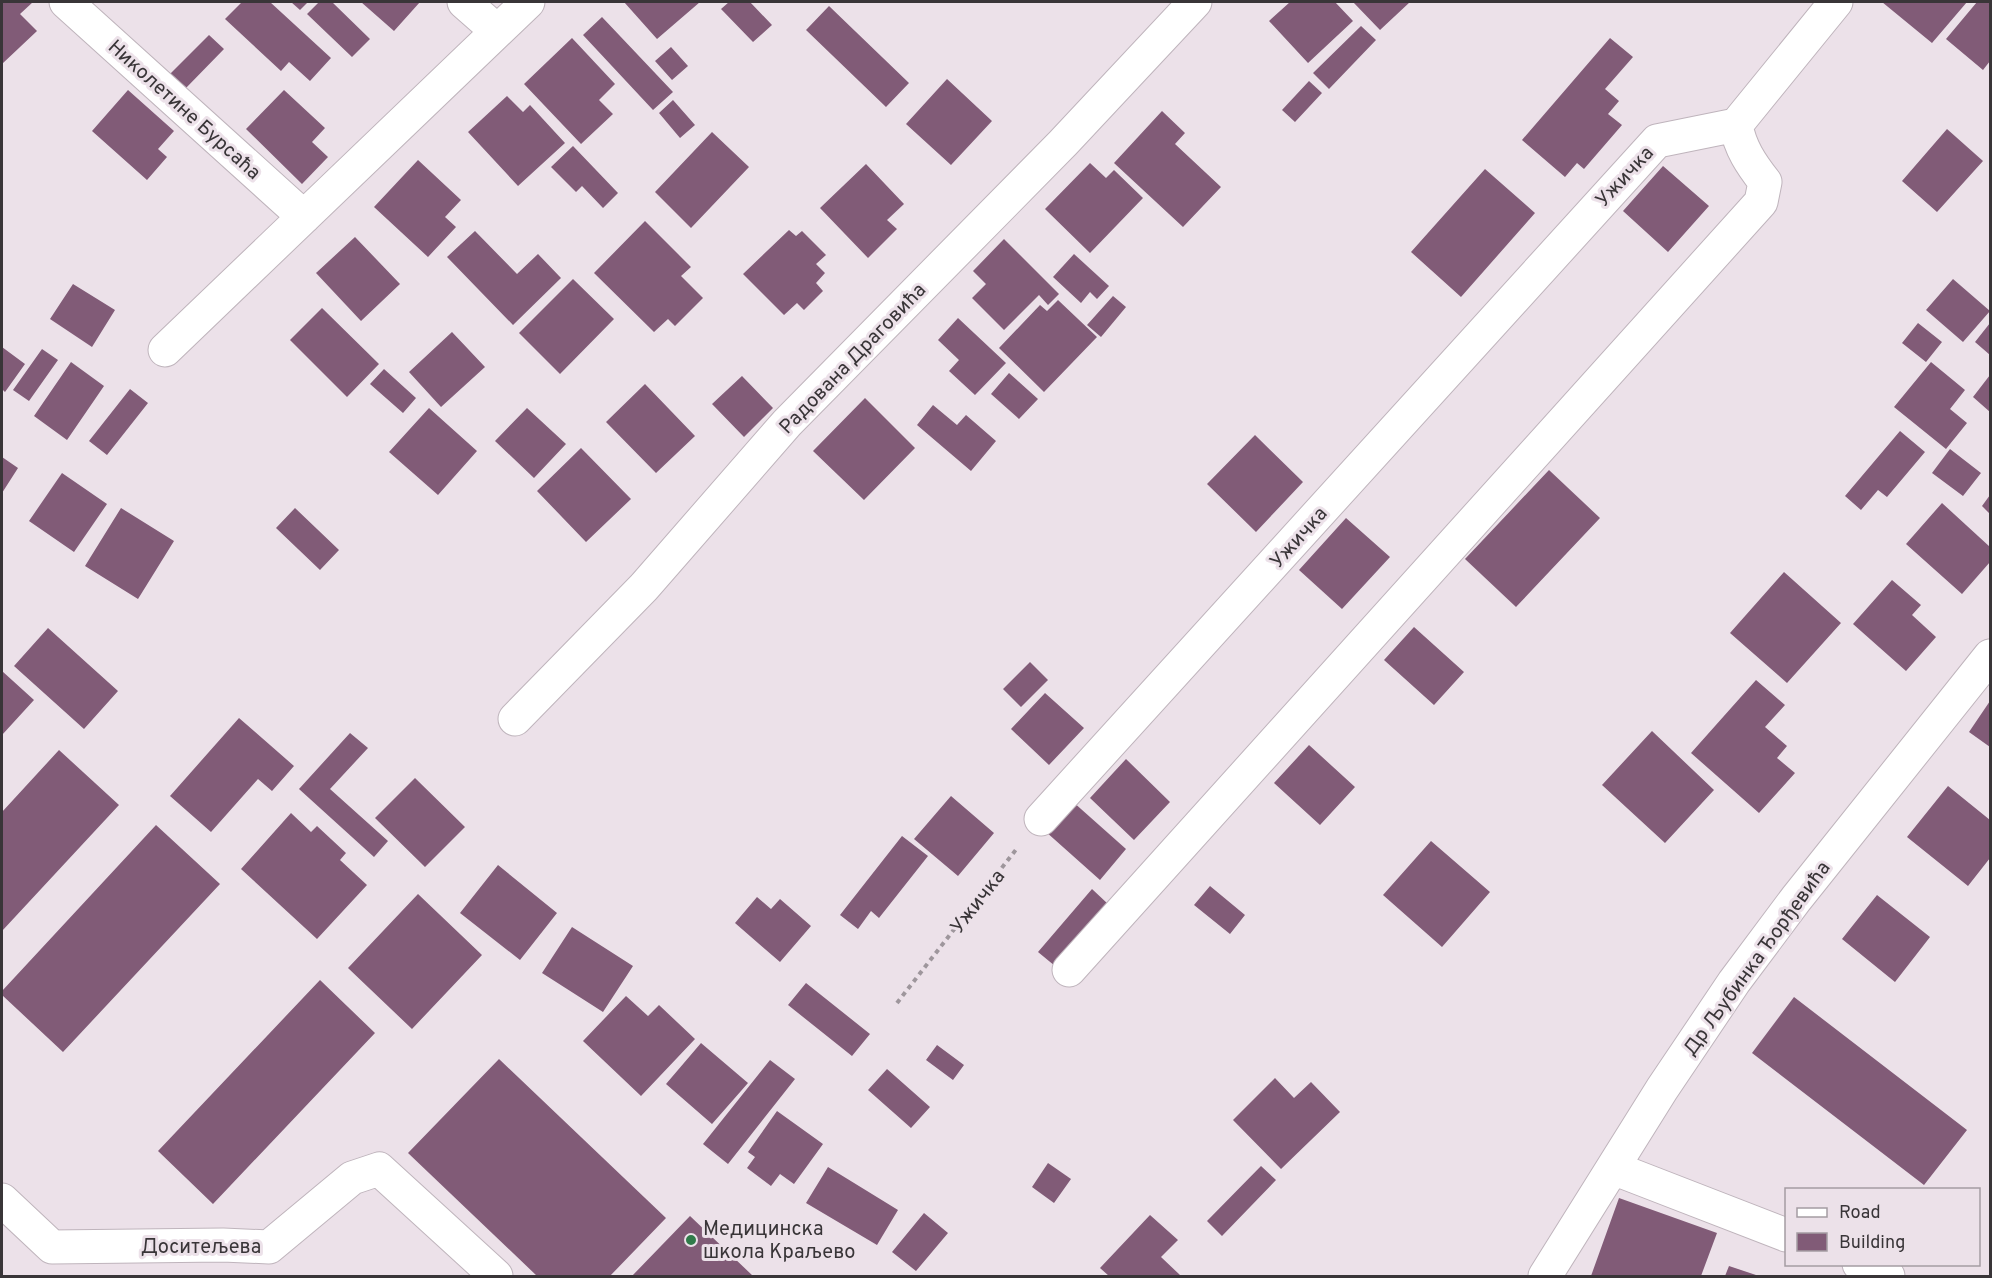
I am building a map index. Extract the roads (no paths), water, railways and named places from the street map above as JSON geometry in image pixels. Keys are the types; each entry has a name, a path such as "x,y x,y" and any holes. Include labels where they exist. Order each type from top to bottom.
{"street":[{"name":"Николетине Бурсаћа","path":"66,2 304,217"},
{"path":"464,2 497,31"},
{"path":"165,350 528,2"},
{"name":"Радована Драговића","path":"515,719 644,587 787,423 1063,143 1195,2"},
{"path":"1069,970 1761,202 1765,182 1746,157 1738,139 1736,125 1836,2"},
{"name":"Ужичка","path":"1041,819 1657,141 1736,125"},
{"name":"Др Љубинка Ђорђевића","path":"1545,1276 1734,982 1796,899 1990,656"},
{"path":"1613,1168 1785,1235"},
{"name":"Доситељева","path":"2,1200 52,1248 223,1245 269,1247 352,1179 379,1169 496,1276"},
{"path":"1864,1266 1888,1276"}],"place":[{"name":"Медицинска школа Краљево","path":"691,1240"}]}
